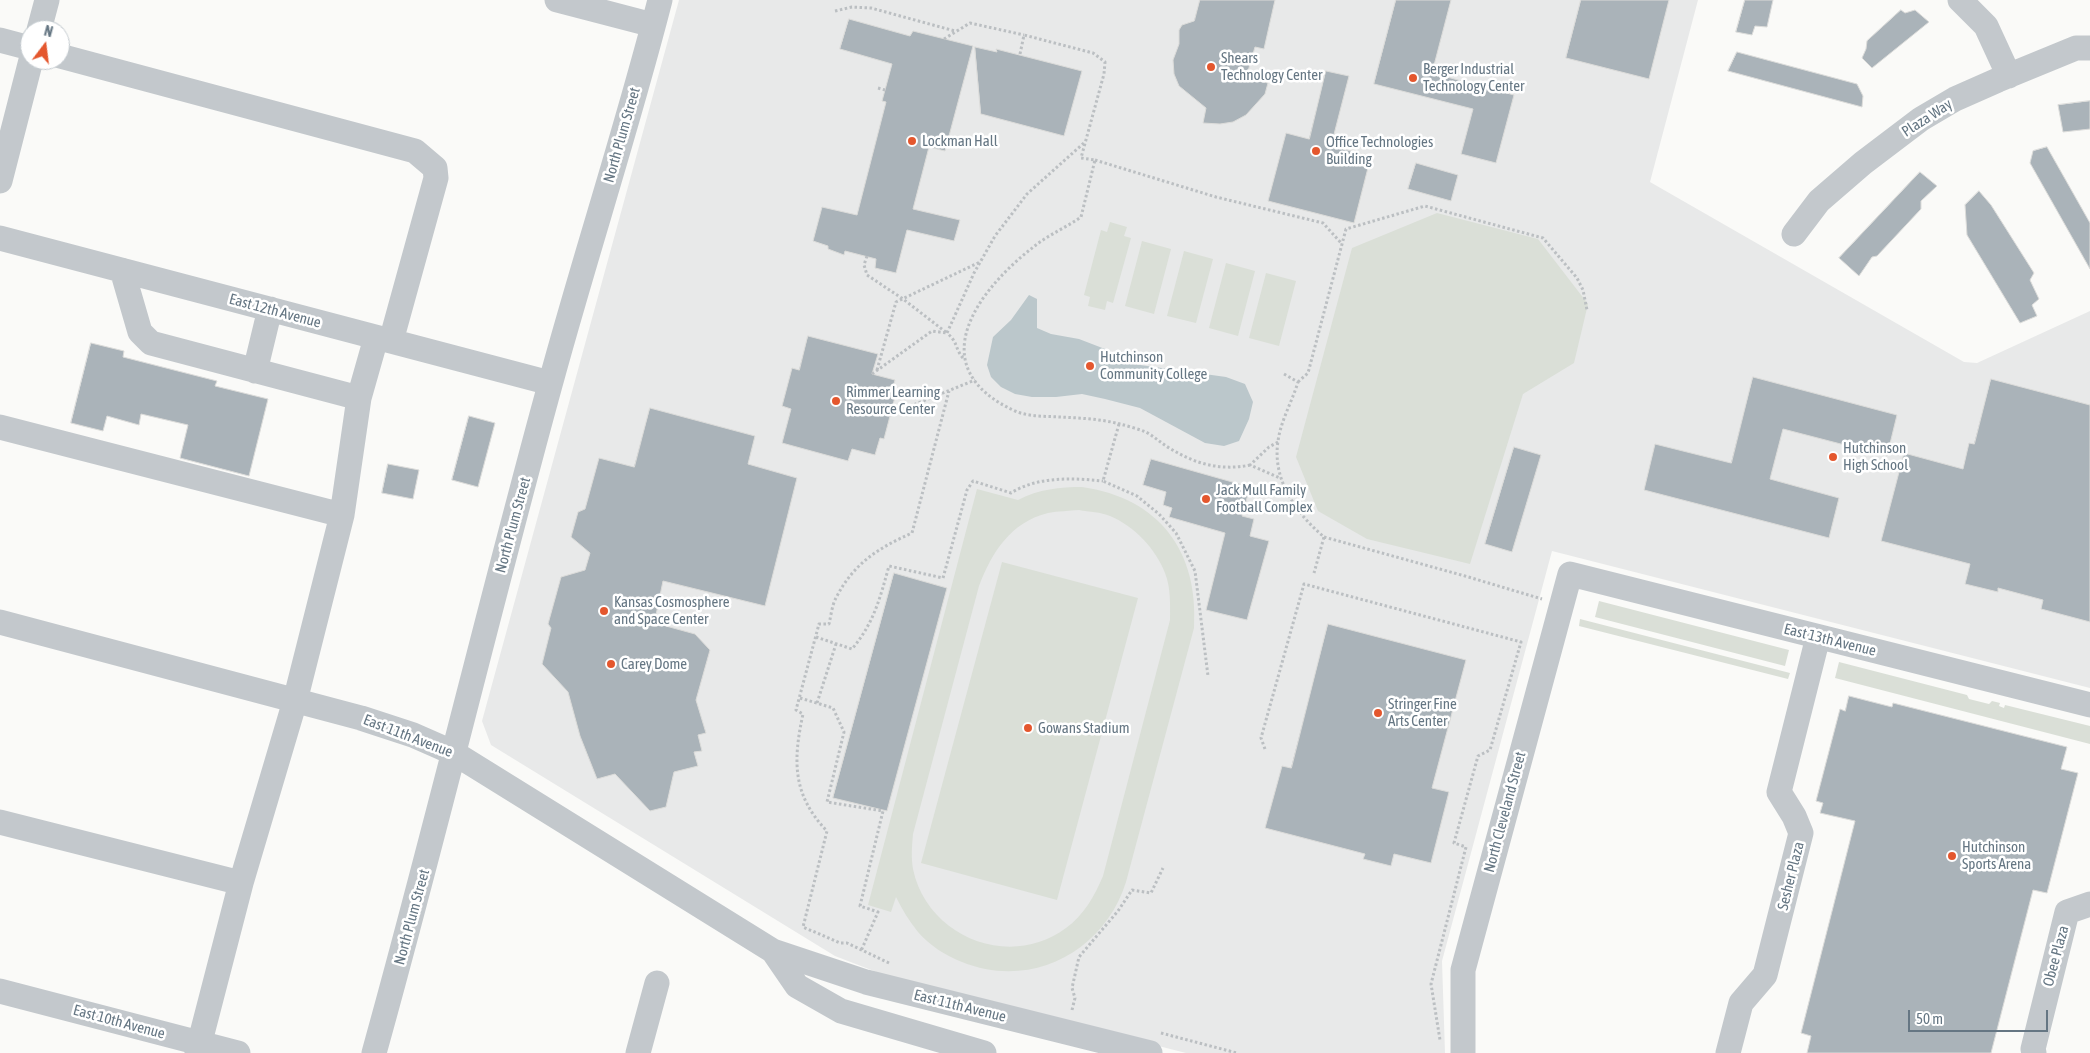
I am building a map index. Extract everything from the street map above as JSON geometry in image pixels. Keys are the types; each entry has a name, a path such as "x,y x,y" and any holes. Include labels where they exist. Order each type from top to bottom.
{"street":[{"path":"42,20 47,0"},
{"path":"557,0 653,25"},
{"name":"North Plum Street","path":"374,1053 415,906 550,383 660,0"},
{"path":"1960,0 1986,26 2009,76"},
{"path":"0,40 20,45"},
{"name":"Plaza Way","path":"1794,234 1819,201 1863,163 1922,119 1955,99 2009,76 2076,48 2090,48"},
{"path":"70,59 416,151 436,168 436,178 384,339 359,398 342,515 295,701 241,883 198,1048"},
{"path":"0,181 28,70"},
{"name":"East 12th Avenue","path":"0,238 550,383"},
{"path":"122,270 140,332 151,342 359,398"},
{"path":"255,371 270,310"},
{"path":"0,427 342,515"},
{"name":"North Cleveland Street","path":"1464,1053 1463,970 1570,574"},
{"name":"East 13th Avenue","path":"1570,574 2090,705"},
{"name":"East 11th Avenue","path":"0,622 361,718 404,732 454,753 773,951 866,982 1152,1042"},
{"name":"Sesher Plaza","path":"1728,1053 1741,1002 1766,975 1801,833 1794,816 1779,792 1818,637"},
{"path":"0,822 241,883"},
{"name":"Obee Plaza","path":"2034,1053 2033,1049 2048,983 2067,912 2090,904"},
{"name":"East 11th Avenue","path":"773,951 797,986 841,1011 942,1048 984,1053"},
{"path":"638,1053 657,983"},
{"name":"East 10th Avenue","path":"0,991 198,1048 238,1053"}],"path":[{"path":"834,11 852,7 871,8 955,32"},
{"path":"944,39 970,22 1093,53 1105,62 1104,74 1082,158 1095,160 1216,197 1322,222 1342,244"},
{"path":"1020,54 1024,36"},
{"path":"878,88 885,90"},
{"path":"947,333 980,262 995,236 1027,194 1086,142"},
{"path":"963,358 966,334 972,315 986,293 1002,274 1038,244 1081,217 1095,160"},
{"path":"1562,605 1324,537 1309,525 1288,496 1281,478 1278,442 1298,382 1308,373 1346,229 1425,206 1543,238 1577,278 1583,290 1587,310"},
{"path":"867,256 864,264 868,275 956,340 959,353 968,372 994,398 1015,411 1030,415 1072,417 1119,424 1146,432 1188,459 1209,466 1235,468 1250,465 1269,447 1278,442"},
{"path":"877,370 896,302 980,262"},
{"path":"872,374 932,331 947,333"},
{"path":"1284,374 1298,382"},
{"path":"891,414 975,380"},
{"path":"896,965 803,927 826,831 814,817 803,796 797,772 796,744 803,714 796,710 819,624 828,624 835,599 848,578 873,552 912,533 949,391"},
{"path":"1103,482 1119,424"},
{"path":"1250,465 1281,478"},
{"path":"816,637 852,649 863,636 875,613 889,566 943,578 967,490 973,481 1011,493 1020,488 1071,478 1103,482 1137,496 1159,514 1176,533 1195,571 1208,676"},
{"path":"1314,573 1324,537"},
{"path":"1265,749 1261,738 1304,584 1521,642 1490,750 1478,756 1454,843 1466,847 1432,984 1440,1043"},
{"path":"817,703 836,644"},
{"path":"800,698 833,708 844,732 827,802 883,811 860,906 878,912 861,951"},
{"path":"1072,1010 1075,998 1072,988 1078,957 1118,912 1132,890 1151,893 1163,868"},
{"path":"1063,1008 1081,1013"},
{"path":"1152,1042 1237,1053"}],"shaded area":[{"name":"Hutchinson Community College","path":"679,0 1698,0 1650,182 1964,362 1977,363 2090,311 2090,688 1552,551 1442,961 1445,1053 1186,1053 892,978 835,956 491,745 482,721"},
{"path":"1437,213 1538,239 1588,304 1574,363 1523,394 1470,564 1367,539 1318,511 1296,457 1352,248"},
{"path":"1110,222 1127,227 1124,236 1131,238 1113,303 1107,301 1105,310 1088,306 1090,297 1084,295 1101,230 1107,232"},
{"path":"1142,241 1171,249 1154,314 1125,306"},
{"path":"1184,251 1213,259 1196,323 1167,316"},
{"path":"1226,263 1255,271 1238,336 1209,328"},
{"path":"1266,273 1296,281 1279,346 1249,338"},
{"path":"1029,295 1037,299 1037,328 1051,334 1079,339 1105,349 1133,364 1226,377 1245,384 1253,402 1249,419 1239,441 1224,446 1205,443 1140,408 1105,399 1082,394 1032,397 1015,394 1001,387 991,377 987,365 993,337 1011,320"},
{"path":"1082,487 1109,493 1133,503 1153,516 1169,533 1181,552 1189,575 1194,600 1194,628 1126,882 1115,907 1101,928 1083,945 1062,959 1038,967 1014,971 988,969 956,960 933,946 915,928 896,897 891,912 868,905 977,489 1018,500 1042,491","holes":["1079,510 1103,514 1119,520 1136,532 1150,547 1161,564 1167,579 1170,596 1170,620 1103,876 1096,891 1088,905 1066,928 1044,940 1020,946 997,946 974,940 953,929 935,913 921,893 913,869 913,834 984,573 1004,540 1023,523 1048,513"]},
{"path":"1002,562 1138,598 1057,900 921,863"},
{"path":"1599,601 1789,650 1785,666 1595,617"},
{"path":"1580,619 1790,673 1788,679 1579,626"},
{"path":"1839,662 1967,695 1969,699 1989,704 1992,701 2000,703 1999,706 2004,708 2005,705 2090,726 2090,744 1835,678"}],"building":[{"name":"Shears Technology Center","path":"1200,0 1275,0 1264,49 1255,47 1246,78 1268,83 1265,94 1246,115 1233,122 1220,124 1203,123 1206,108 1179,86 1174,74 1173,60 1179,44 1179,30 1182,25 1194,21"},
{"name":"Berger Industrial Technology Center","path":"1396,0 1451,0 1432,73 1514,95 1496,163 1461,154 1473,109 1374,84"},
{"path":"1581,0 1669,0 1649,79 1566,58"},
{"path":"1745,0 1773,0 1767,27 1755,26 1752,35 1736,32"},
{"path":"1901,10 1905,13 1915,10 1929,22 1872,68 1862,58 1867,41"},
{"name":"Lockman Hall","path":"849,19 910,36 913,31 973,46 945,151 929,147 913,209 960,220 954,241 907,230 896,273 875,268 876,259 845,251 844,255 828,249 828,246 813,241 822,207 857,215 886,102 882,101 892,64 840,49"},
{"path":"975,47 997,52 996,49 1082,71 1064,136 981,114"},
{"path":"1737,52 1857,84 1863,96 1862,107 1728,71"},
{"name":"Office Technologies Building","path":"1326,71 1349,76 1331,146 1371,156 1354,223 1268,201 1286,133 1309,139"},
{"path":"2090,101 2090,129 2063,132 2058,105"},
{"path":"2047,147 2090,223 2090,269 2030,163 2033,151"},
{"path":"1416,163 1458,175 1451,201 1408,189"},
{"path":"1920,172 1937,186 1921,201 1921,209 1877,256 1872,257 1859,276 1839,258"},
{"path":"1979,191 1991,205 2034,273 2030,280 2039,299 2032,305 2037,316 2020,323 1967,235 1965,205"},
{"name":"Rimmer Learning Resource Center","path":"808,336 878,354 872,374 895,380 891,395 895,397 884,439 880,438 875,455 852,449 848,461 782,443 791,409 782,406 792,368 799,370"},
{"path":"91,343 124,351 123,357 217,381 215,386 268,399 249,476 180,458 188,425 141,414 139,425 107,416 103,431 71,423"},
{"path":"1753,377 1897,415 1887,456 1783,429 1770,479 1839,498 1829,538 1644,490 1655,444 1731,463"},
{"path":"1991,379 2090,405 2090,622 2041,609 2043,600 1998,588 1998,592 1965,584 1970,564 1881,541 1904,453 1963,469 1969,443 1974,444"},
{"name":"Kansas Cosmosphere and Space Center","path":"650,408 755,436 748,464 797,478 765,606 663,581 656,615 666,626 695,634 710,650 696,700 706,733 698,735 702,751 694,752 698,766 674,772 666,807 650,811 615,774 597,779 580,736 568,692 542,664 551,628 548,624 561,577 585,570 590,553 571,537 578,512 585,509 599,458 634,467"},
{"path":"469,416 495,423 478,487 452,480"},
{"path":"1514,447 1541,455 1512,552 1485,544"},
{"path":"1151,459 1250,487 1242,516 1254,519 1250,536 1269,541 1247,620 1206,610 1225,533 1169,517 1172,508 1163,505 1166,492 1143,485"},
{"path":"388,464 419,470 413,499 382,493"},
{"path":"894,573 947,588 887,811 833,798"},
{"name":"Stringer Fine Arts Center","path":"1328,624 1466,660 1432,788 1449,792 1431,863 1394,854 1391,866 1363,859 1365,854 1265,828 1282,766 1291,768"},
{"name":"Hutchinson Sports Arena","path":"1849,696 1892,707 1893,703 2067,747 2061,769 2078,773 2047,893 2033,890 1991,1053 1807,1053 1811,1036 1801,1033 1855,821 1820,813 1823,803 1816,801 1840,709 1845,711"}],"place":[{"name":"Shears Technology Center","path":"1211,67"},
{"name":"Berger Industrial Technology Center","path":"1413,78"},
{"name":"Lockman Hall","path":"912,141"},
{"name":"Office Technologies Building","path":"1316,151"},
{"name":"Hutchinson Community College","path":"1090,366"},
{"name":"Rimmer Learning Resource Center","path":"836,401"},
{"name":"Hutchinson High School","path":"1833,457"},
{"name":"Jack Mull Family Football Complex","path":"1206,499"},
{"name":"Kansas Cosmosphere and Space Center","path":"604,611"},
{"name":"Carey Dome","path":"611,664"},
{"name":"Stringer Fine Arts Center","path":"1378,713"},
{"name":"Gowans Stadium","path":"1028,728"},
{"name":"Hutchinson Sports Arena","path":"1952,856"}]}
